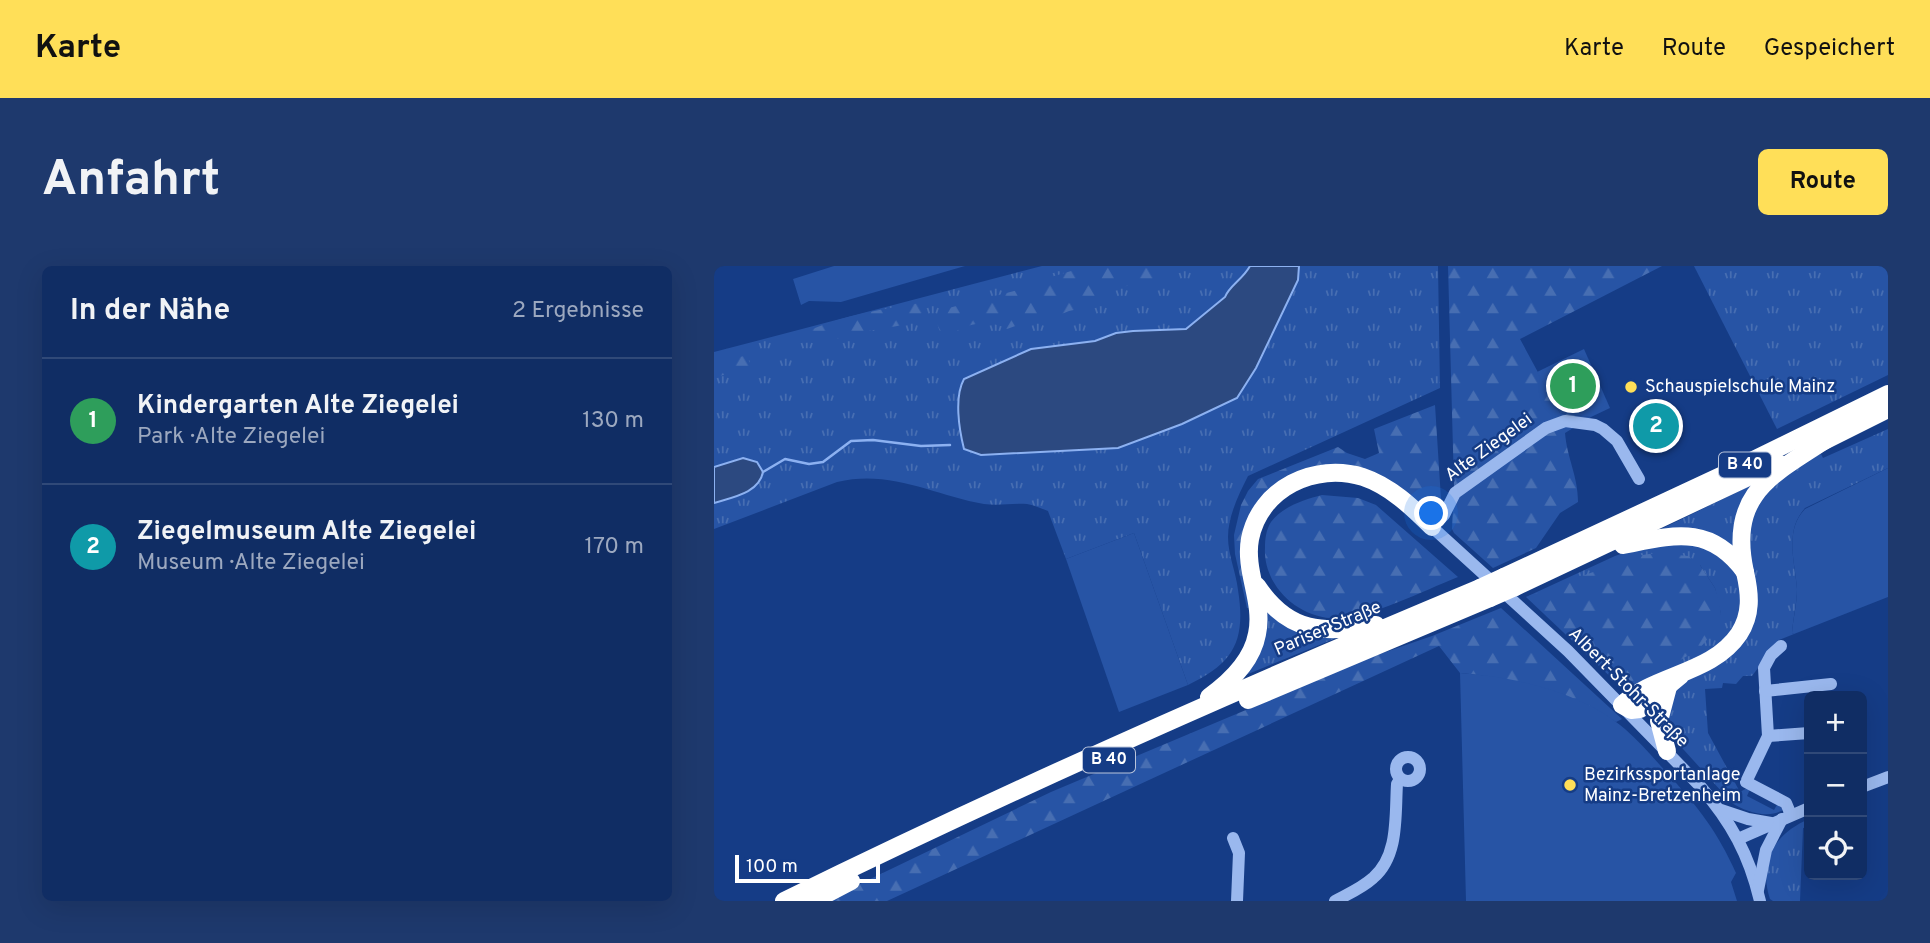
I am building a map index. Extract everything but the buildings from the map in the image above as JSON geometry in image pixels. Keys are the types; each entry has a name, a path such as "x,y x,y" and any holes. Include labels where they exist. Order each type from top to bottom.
{"highway":[{"name":"Pariser Straße","path":"813,901 1023,798 1509,582 1888,394"},
{"name":"Pariser Straße","path":"1509,582 1594,551 1888,409"},
{"name":"B 40","path":"1622,705 1632,710 1640,709 1675,680 1723,650 1739,634 1750,601 1741,534 1746,509 1759,488 1778,471 1830,438"},
{"name":"B 40","path":"1180,716 1224,685 1250,656 1257,634 1258,607 1249,553 1251,537 1256,520 1275,494 1304,477 1332,473 1363,477 1395,494 1432,527"},
{"name":"B 40","path":"1594,551 1654,538 1694,536 1712,541 1726,550 1745,572"},
{"name":"B 40","path":"1255,583 1269,604 1283,616 1310,627 1336,630 1398,622"},
{"name":"Pariser Straße","path":"784,901 996,798 1180,716 1398,622 1485,593"},
{"path":"1667,751 1659,721 1675,680"}],"street":[{"name":"Alte Ziegelei","path":"1432,527 1444,515 1455,493 1538,433 1566,421 1595,425 1603,429 1617,441 1639,479"},
{"name":"Albert-Stohr-Straße","path":"1432,527 1568,651 1720,809 1738,839 1758,897"},
{"path":"1758,897 1766,850 1786,803 1746,782 1768,736 1765,668 1771,655 1781,646"},
{"path":"1765,691 1831,684"},
{"path":"1768,736 1804,733"},
{"path":"1867,785 1888,777"},
{"path":"1335,901 1372,880 1389,857 1397,784 1400,779"},
{"path":"1720,809 1748,819 1781,819"},
{"path":"1738,839 1804,810"},
{"path":"1233,838 1239,853 1237,901"}],"green space":[{"path":"834,266 965,266 841,302 809,301 801,305 793,279"},
{"path":"1042,266 1438,266 1440,388 1248,476 1228,529 1229,550 1240,608 1238,637 1226,659 1204,677 1188,685 1134,533 1066,559 1048,511 1027,504 984,504 912,485 875,479 837,482 714,529 714,352"},
{"path":"1088,266 1166,266 1153,279 1119,288 1088,307 1050,319 1031,320 1007,329 993,324 978,324 942,335 938,320 941,310 1026,288"},
{"path":"1448,266 1662,266 1520,339 1560,413 1591,417 1565,433 1578,502 1560,513 1536,548 1493,568 1452,529 1454,486"},
{"path":"1694,266 1888,266 1888,375 1777,429"},
{"path":"920,303 922,313 903,325 829,341 804,343 800,336 841,319"},
{"path":"1584,349 1610,408 1591,417 1560,413 1537,372"},
{"path":"747,355 751,367 714,377 714,364"},
{"path":"1435,405 1441,499 1444,503 1441,508 1435,512 1426,512 1334,468 1255,510 1254,607 1247,608 1235,554 1234,535 1241,505 1258,479 1338,447 1365,459 1379,453 1374,429"},
{"path":"1888,429 1888,468 1805,508 1799,517 1792,547 1797,589 1794,634 1779,640 1752,676 1743,676 1736,684 1723,683 1722,688 1705,689 1708,733 1740,792 1750,789 1747,796 1774,810 1778,803 1783,810 1764,814 1744,809 1732,803 1674,739 1668,717 1673,690 1737,646 1743,552 1750,515 1760,495 1814,457 1821,454 1823,458"},
{"path":"1888,468 1888,597 1792,633 1797,589 1792,547 1799,518 1805,509"},
{"path":"1760,481 1739,551 1655,532"},
{"path":"1322,495 1358,498 1376,505 1458,577 1378,610 1346,617 1318,616 1294,604 1284,596 1270,574 1265,548 1267,531 1271,522 1287,508"},
{"path":"1134,533 1188,685 1119,712 1066,559"},
{"path":"1708,544 1741,578 1741,616 1718,648 1636,686 1721,614 1715,588 1700,565 1526,597 1615,556 1646,545"},
{"path":"1656,553 1688,556 1700,565 1715,588 1721,614 1717,628 1699,649 1636,686 1618,684 1526,597 1636,556"},
{"path":"1501,608 1622,719 1616,722 1561,696 1520,683 1460,673 1439,646 887,901 829,901 1051,792 1374,656"},
{"path":"1262,609 1334,637 1334,639 1243,676"},
{"name":"Bezirkssportanlage Mainz-Bretzenheim","path":"1460,673 1503,678 1568,696 1608,716 1625,729 1681,788 1715,833 1736,873 1731,882 1737,901 1466,901"},
{"path":"1804,822 1800,901 1773,901 1767,886 1768,861 1778,841"}],"shaded area":[{"path":"1250,266 1299,266 1298,280 1256,368 1237,398 1182,424 1118,448 981,455 964,449 958,404 964,379 1031,349 1095,341 1116,333 1186,329 1225,297"},
{"path":"743,458 757,462 763,472 761,479 744,493 714,503 714,467"}],"waterway":[{"path":"763,472 785,459 809,464 823,462 851,441 873,440 921,446 950,445"}],"place":[{"name":"Kindergarten Alte Ziegelei","path":"1573,386"},
{"name":"Schauspielschule Mainz","path":"1631,387"},
{"name":"Ziegelmuseum Alte Ziegelei","path":"1656,426"},
{"name":"Bezirkssportanlage Mainz-Bretzenheim","path":"1570,785"}]}
